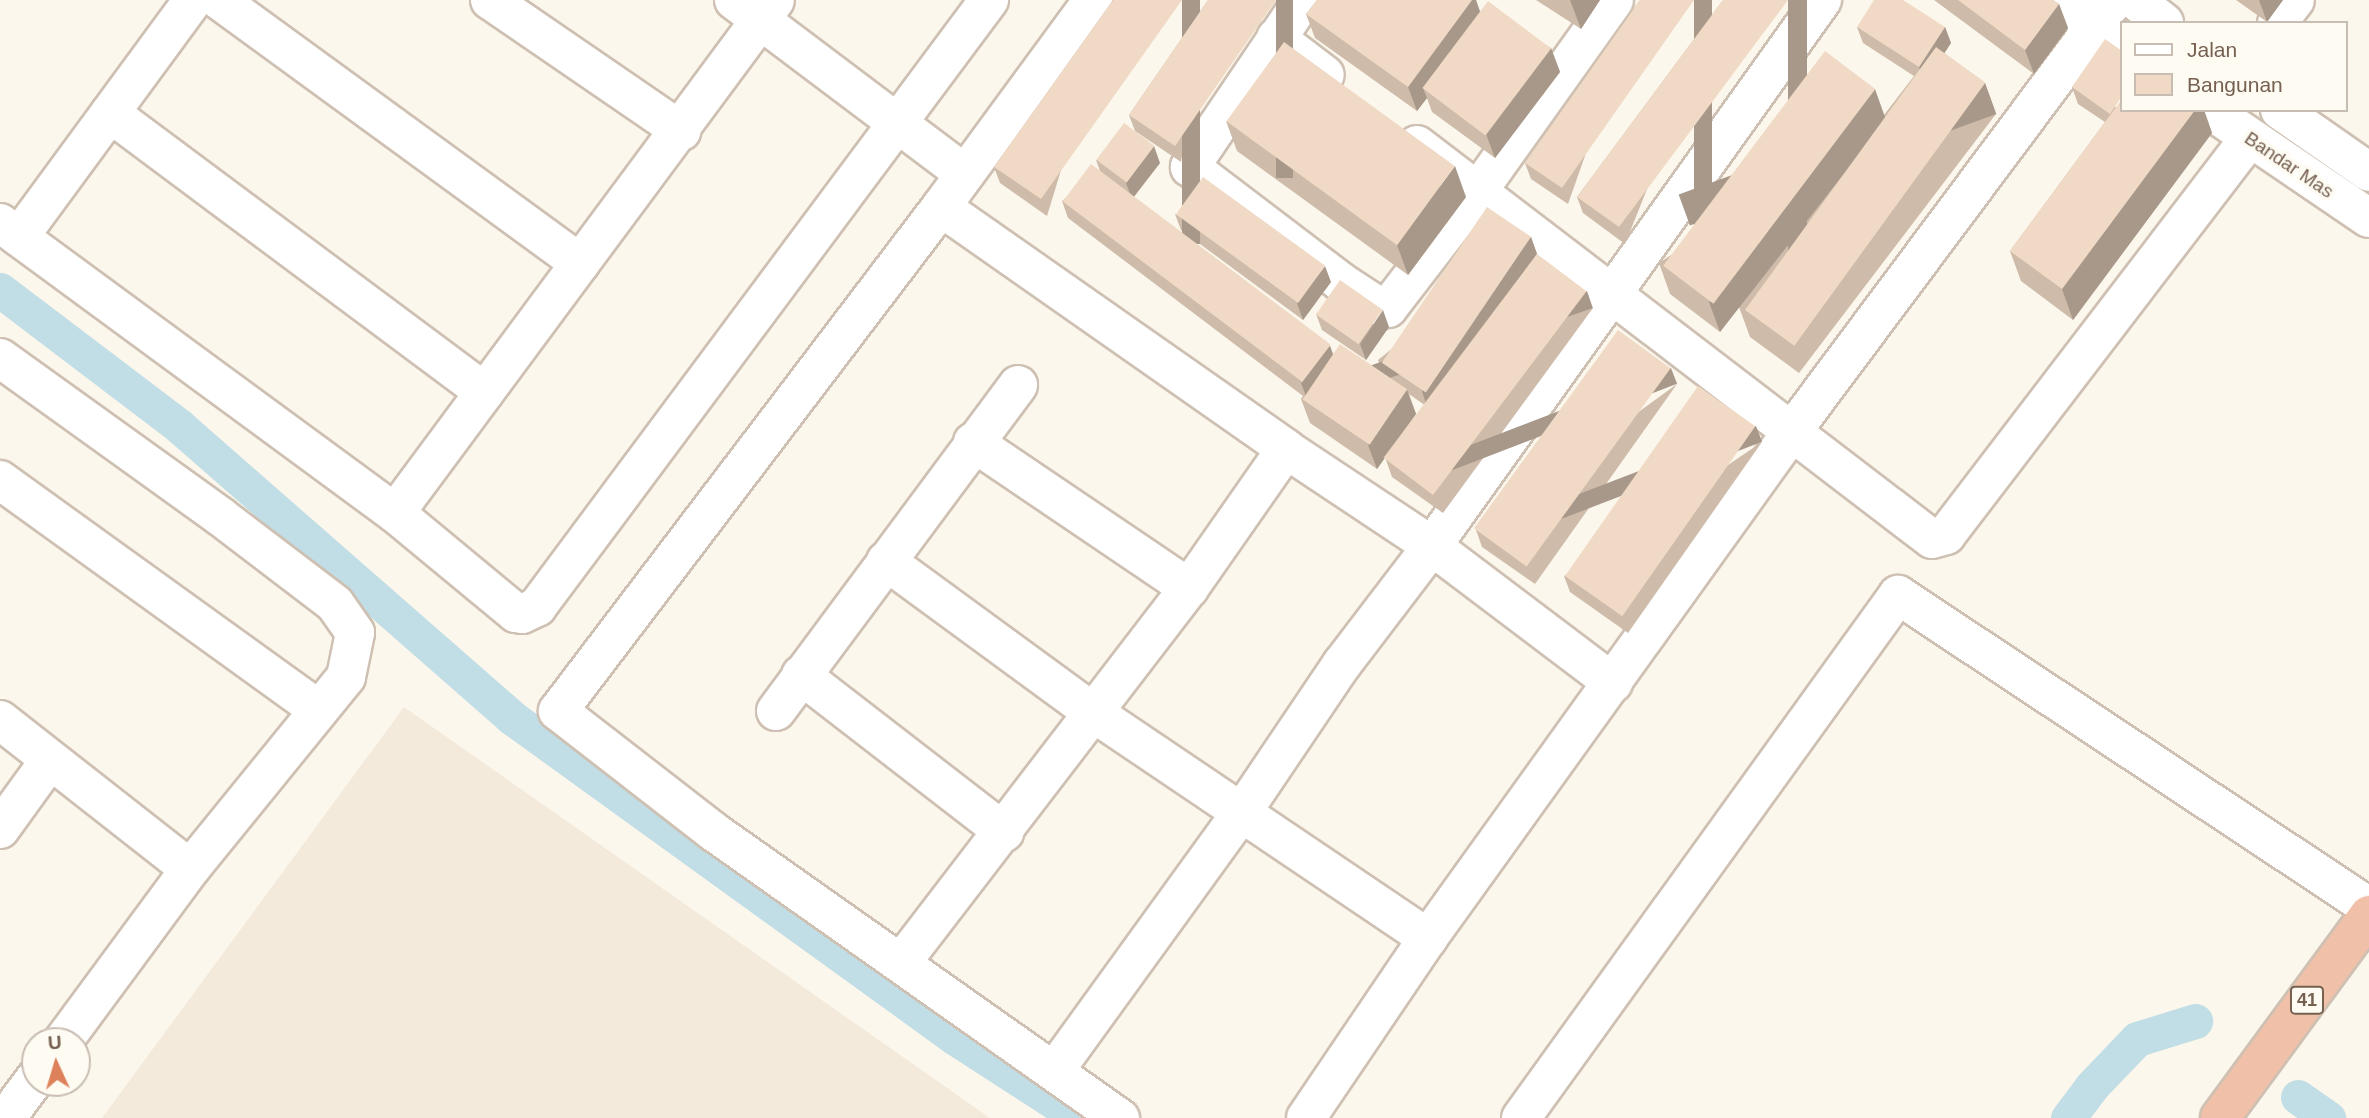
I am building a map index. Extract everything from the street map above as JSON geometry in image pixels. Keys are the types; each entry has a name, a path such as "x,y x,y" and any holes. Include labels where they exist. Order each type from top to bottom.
{"highway":[{"name":"41","path":"2220,1118 2369,915"}],"street":[{"path":"193,0 110,113 10,230 395,513 516,613 522,614 537,607 989,0"},
{"path":"219,0 580,262"},
{"path":"491,0 681,131"},
{"path":"1093,0 941,207 558,711 715,832 1055,1070 1119,1118"},
{"path":"1303,0 1190,164 1191,169 1382,309 1388,308 1478,191 1614,0"},
{"path":"1055,1070 1242,812 1342,664 1432,546 1822,0"},
{"path":"1306,1118 1429,938 1793,430 2110,23 2060,0"},
{"path":"2135,0 2161,21"},
{"path":"2279,21 2295,0"},
{"path":"395,513 580,262 681,131 757,7 965,174"},
{"path":"1276,38 1351,94"},
{"path":"1533,45 1566,68"},
{"name":"Bandar Mas","path":"2213,112 2369,218"},
{"name":"Bandar Mas","path":"2283,112 2369,172"},
{"path":"110,113 484,392"},
{"path":"1393,127 1793,430 1932,539 1946,535 2249,139"},
{"path":"941,207 1286,449 1432,546 1613,683"},
{"path":"0,358 221,517 335,604 355,632 346,677 190,869 73,1027"},
{"path":"776,711 973,442 1018,385"},
{"path":"973,442 1189,588"},
{"path":"901,963 1189,588 1286,449"},
{"path":"0,480 319,710"},
{"path":"886,561 1094,713 1429,938"},
{"path":"1521,1118 1898,595 2369,907"},
{"path":"801,675 1004,832"},
{"path":"0,720 190,869"},
{"path":"0,828 50,760"},
{"path":"6,1118 22,1097"}],"shaded area":[{"path":"404,707 990,1118 102,1118"}],"building":[{"path":"1113,0 1182,0 1041,199 994,167"},
{"path":"1208,0 1276,0 1175,146 1129,115"},
{"path":"1317,0 1472,0 1408,87 1306,14"},
{"path":"1640,0 1694,0 1562,188 1525,163"},
{"path":"1723,0 1788,0 1619,227 1577,197"},
{"path":"1874,0 1903,0 1945,27 1919,67 1857,27"},
{"path":"1958,0 2053,0 2059,4 2025,50"},
{"path":"1488,1 1551,49 1485,136 1422,88"},
{"path":"2105,39 2120,50 2120,99 2110,114 2072,87"},
{"path":"1284,42 1455,166 1397,245 1226,121"},
{"path":"1936,47 1985,83 1794,346 1745,310"},
{"path":"1825,51 1875,89 1713,304 1663,266"},
{"path":"2120,102 2120,112 2194,112 2062,289 2010,251"},
{"path":"1124,123 1154,146 1127,183 1096,160"},
{"path":"1091,164 1331,345 1302,382 1063,202"},
{"path":"1203,177 1325,266 1298,303 1176,214"},
{"path":"1487,207 1531,237 1426,392 1382,363"},
{"path":"1537,254 1587,291 1433,495 1384,458"},
{"path":"1340,280 1383,310 1359,344 1316,314"},
{"path":"1618,330 1671,368 1527,566 1474,528"},
{"path":"1340,344 1407,389 1370,445 1303,400"},
{"path":"1698,386 1755,426 1622,616 1565,576"}],"waterway":[{"path":"0,290 179,426 511,717 954,1037 1079,1118"},
{"path":"2068,1118 2091,1087 2137,1039 2195,1021"},
{"path":"2298,1097 2328,1118"}]}
